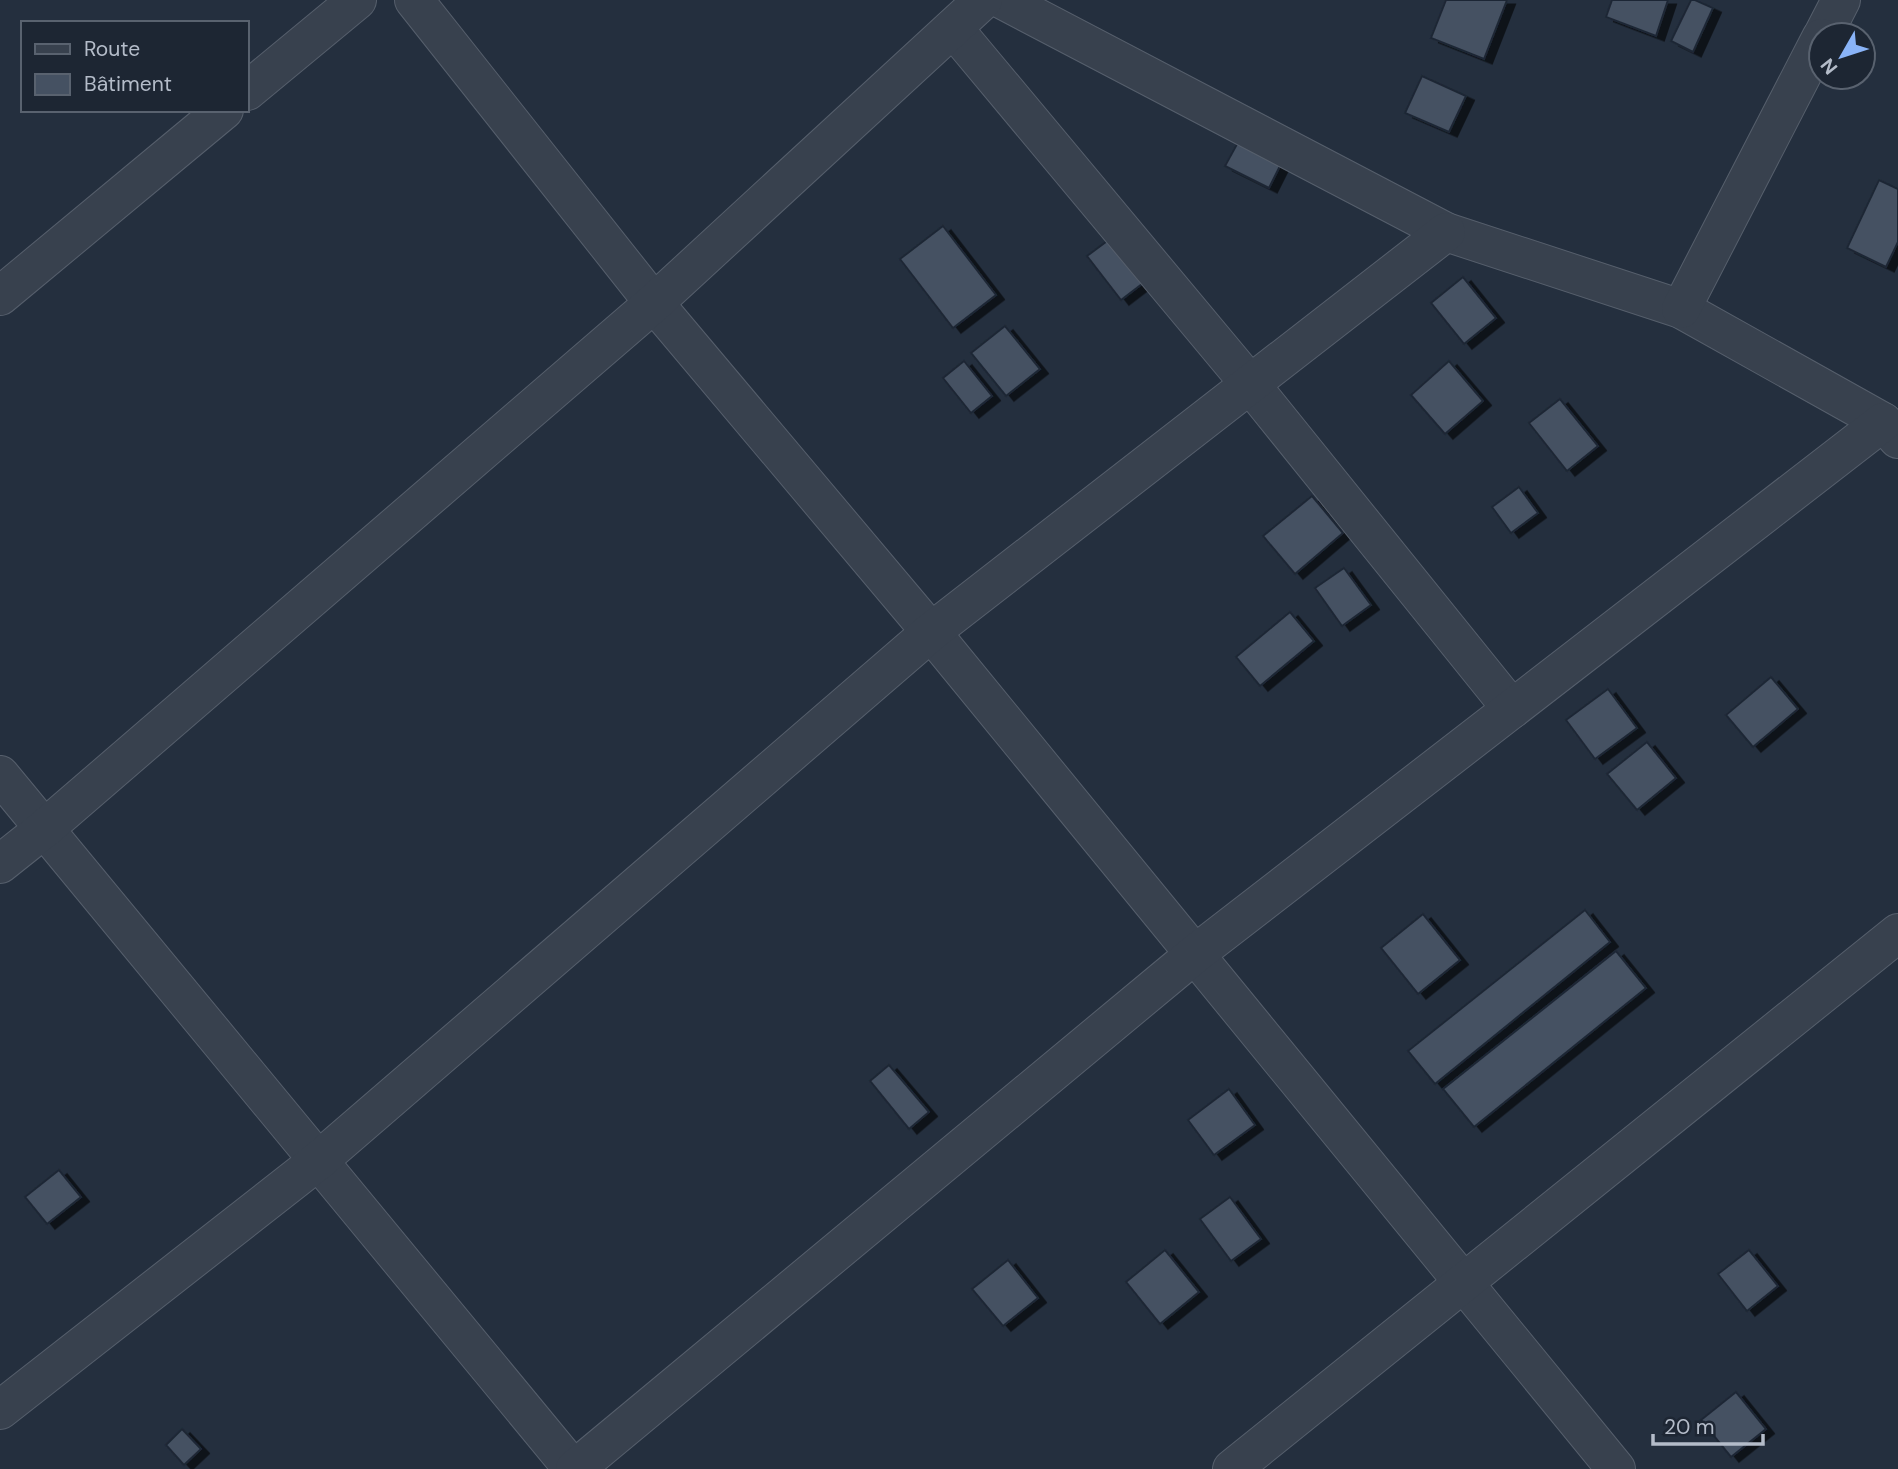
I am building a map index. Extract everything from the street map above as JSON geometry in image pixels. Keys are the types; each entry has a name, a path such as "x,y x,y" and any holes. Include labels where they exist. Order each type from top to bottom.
{"street":[{"path":"248,90 356,0"},
{"path":"414,0 654,303 931,632 1616,1469"},
{"path":"0,864 44,830 654,303 984,0"},
{"path":"0,775 574,1469 1195,954 1512,709 1891,431 1681,309 1446,232 1003,0"},
{"path":"1830,21 1841,0"},
{"path":"953,28 1250,384 1512,709"},
{"path":"1681,309 1807,66"},
{"path":"0,296 222,112"},
{"path":"0,1410 318,1161 931,632 1446,232"},
{"path":"1232,1469 1898,933"}],"building":[{"path":"1446,0 1507,0 1484,59 1431,38"},
{"path":"1612,0 1668,0 1656,36 1606,17"},
{"path":"1691,0 1713,8 1693,52 1671,41"},
{"path":"1422,76 1466,96 1449,132 1405,113"},
{"path":"1248,124 1290,146 1269,188 1225,166"},
{"path":"1879,180 1898,189 1898,242 1886,267 1847,248"},
{"path":"943,226 996,295 953,328 900,259"},
{"path":"1122,230 1155,274 1121,300 1087,256"},
{"path":"1463,277 1496,318 1464,344 1431,303"},
{"path":"1005,326 1040,369 1006,396 971,353"},
{"path":"964,361 992,396 971,413 943,378"},
{"path":"1449,361 1483,401 1445,434 1411,395"},
{"path":"1560,399 1598,446 1567,471 1529,423"},
{"path":"1519,487 1538,513 1511,533 1492,507"},
{"path":"1312,496 1343,533 1295,574 1263,536"},
{"path":"1344,568 1371,605 1342,626 1315,588"},
{"path":"1290,612 1314,641 1260,686 1236,657"},
{"path":"1771,677 1798,709 1753,747 1726,715"},
{"path":"1608,689 1637,728 1595,759 1566,720"},
{"path":"1647,742 1676,778 1637,810 1607,774"},
{"path":"1585,910 1610,942 1435,1084 1408,1051"},
{"path":"1423,914 1460,960 1418,994 1381,948"},
{"path":"1616,951 1646,988 1474,1127 1443,1089"},
{"path":"889,1065 929,1112 909,1129 870,1081"},
{"path":"1229,1089 1255,1125 1214,1155 1188,1120"},
{"path":"59,1170 81,1197 47,1224 25,1197"},
{"path":"1230,1197 1261,1239 1231,1261 1200,1219"},
{"path":"1165,1250 1199,1292 1160,1324 1126,1282"},
{"path":"1749,1250 1778,1286 1747,1311 1718,1274"},
{"path":"1008,1260 1038,1298 1003,1326 972,1289"},
{"path":"1736,1392 1766,1429 1731,1457 1701,1420"},
{"path":"182,1429 201,1449 184,1465 166,1445"}]}
